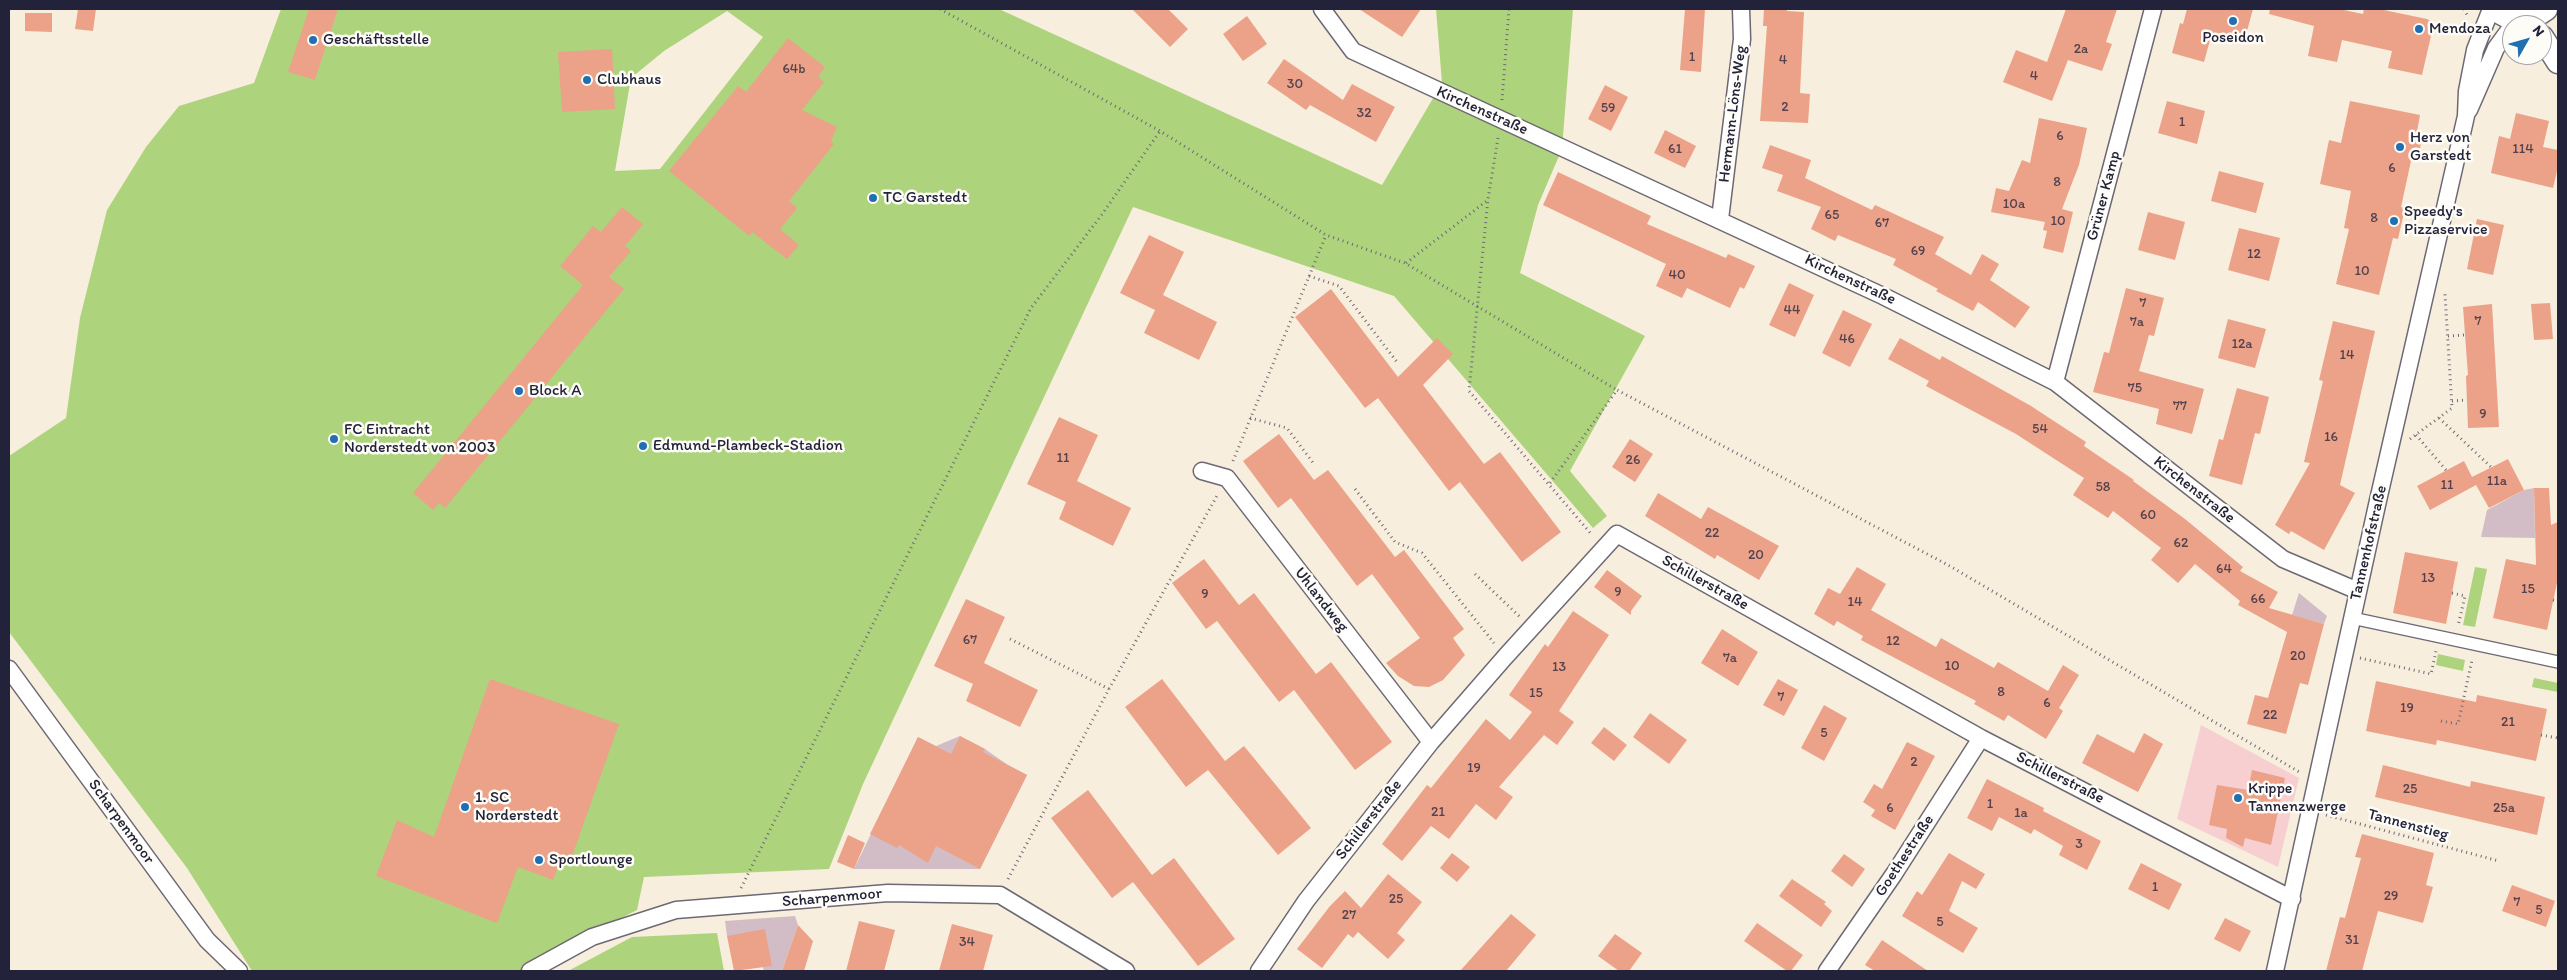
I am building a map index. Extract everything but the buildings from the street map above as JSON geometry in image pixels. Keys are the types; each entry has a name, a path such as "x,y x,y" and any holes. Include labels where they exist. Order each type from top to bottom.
{"main road":[{"path":"2554,9 2558,20"}],"street":[{"name":"Kirchenstraße","path":"1322,9 1353,51 1720,219 1883,296 2055,382 2283,559 2358,591"},
{"name":"Hermann-Löns-Weg","path":"1720,219 1742,39 1741,9"},
{"name":"Grüner Kamp","path":"2055,382 2153,9"},
{"name":"Tannenhofstraße","path":"2275,971 2318,783 2388,456 2466,116 2467,92 2475,50 2492,9"},
{"name":"Tannenhofstraße","path":"2466,116 2496,48 2502,42"},
{"path":"1202,472 1226,478"},
{"name":"Uhlandweg","path":"1226,478 1431,742"},
{"name":"Schillerstraße","path":"1259,971 1306,901 1431,742 1617,534 1981,738 2292,899"},
{"path":"2352,618 2558,662"},
{"name":"Scharpenmoor","path":"9,668 207,940 239,971"},
{"name":"Goethestraße","path":"1827,971 1894,874 1981,738"},
{"name":"Scharpenmoor","path":"530,971 592,938 676,910 731,907 888,892 1000,895 1126,971"}],"path":[{"path":"940,9 1160,131 1326,235 1405,263 1616,390 1948,565 2318,783"},
{"path":"731,907 1031,308 1103,213 1160,131"},
{"path":"1405,263 1488,199 1469,391 1550,483 1592,535 1617,534"},
{"path":"1000,895 1109,689 1226,478 1326,235"},
{"path":"1309,276 1339,286 1397,362"},
{"path":"2388,456 2452,408 2445,290"},
{"path":"2448,336 2465,335"},
{"path":"1550,483 1616,390"},
{"path":"2452,401 2467,400"},
{"path":"1250,418 1287,428 1314,464"},
{"path":"2439,418 2492,467"},
{"path":"2416,435 2446,470"},
{"path":"1355,489 1395,542 1422,553 1505,657"},
{"path":"1475,574 1531,628"},
{"path":"2452,593 2465,596 2454,640"},
{"path":"2553,600 2558,601"},
{"path":"2345,655 2430,674 2439,637"},
{"path":"1010,639 1109,689"},
{"path":"2441,721 2458,724 2475,645"},
{"path":"2541,735 2558,738"},
{"name":"Tannenstieg","path":"2311,811 2499,861"}],"shaded area":[{"path":"2534,488 2535,538 2481,537 2487,510 2524,490"},
{"path":"2299,593 2327,616 2324,624 2292,615"},
{"name":"Krippe Tannenzwerge","path":"2201,725 2299,778 2278,867 2177,819"},
{"path":"960,736 1027,775 980,869 854,869 918,737 936,746"},
{"path":"795,916 798,925 782,971 764,971 758,952 727,936 725,921"}],"green space":[{"path":"281,9 999,9 1382,185 1442,83 1436,9 1573,9 1562,149 1538,205 1520,273 1645,336 1570,471 1607,516 1593,528 1394,296 1133,207 863,784 829,869 644,877 637,910 519,971 252,971 187,868 9,632 9,456 66,418 80,318 107,210 146,147 179,106 254,83","holes":["727,11 763,37 660,169 615,171 631,78 664,51"]},
{"path":"2475,567 2487,569 2475,627 2463,625"},
{"path":"2438,654 2465,660 2463,671 2436,665"},
{"path":"2534,678 2558,683 2558,692 2532,687"},
{"path":"717,933 724,971 568,971 632,937"}],"place":[{"name":"Poseidon","path":"2233,21"},
{"name":"Mendoza","path":"2419,29"},
{"name":"Geschäftsstelle","path":"313,40"},
{"name":"Clubhaus","path":"587,80"},
{"name":"Herz von Garstedt","path":"2400,147"},
{"name":"TC Garstedt","path":"873,198"},
{"name":"Speedy's Pizzaservice","path":"2394,221"},
{"name":"Block A","path":"519,391"},
{"name":"FC Eintracht Norderstedt von 2003","path":"334,439"},
{"name":"Edmund-Plambeck-Stadion","path":"643,446"},
{"name":"Krippe Tannenzwerge","path":"2238,798"},
{"name":"1. SC Norderstedt","path":"465,807"},
{"name":"Sportlounge","path":"539,860"}]}
